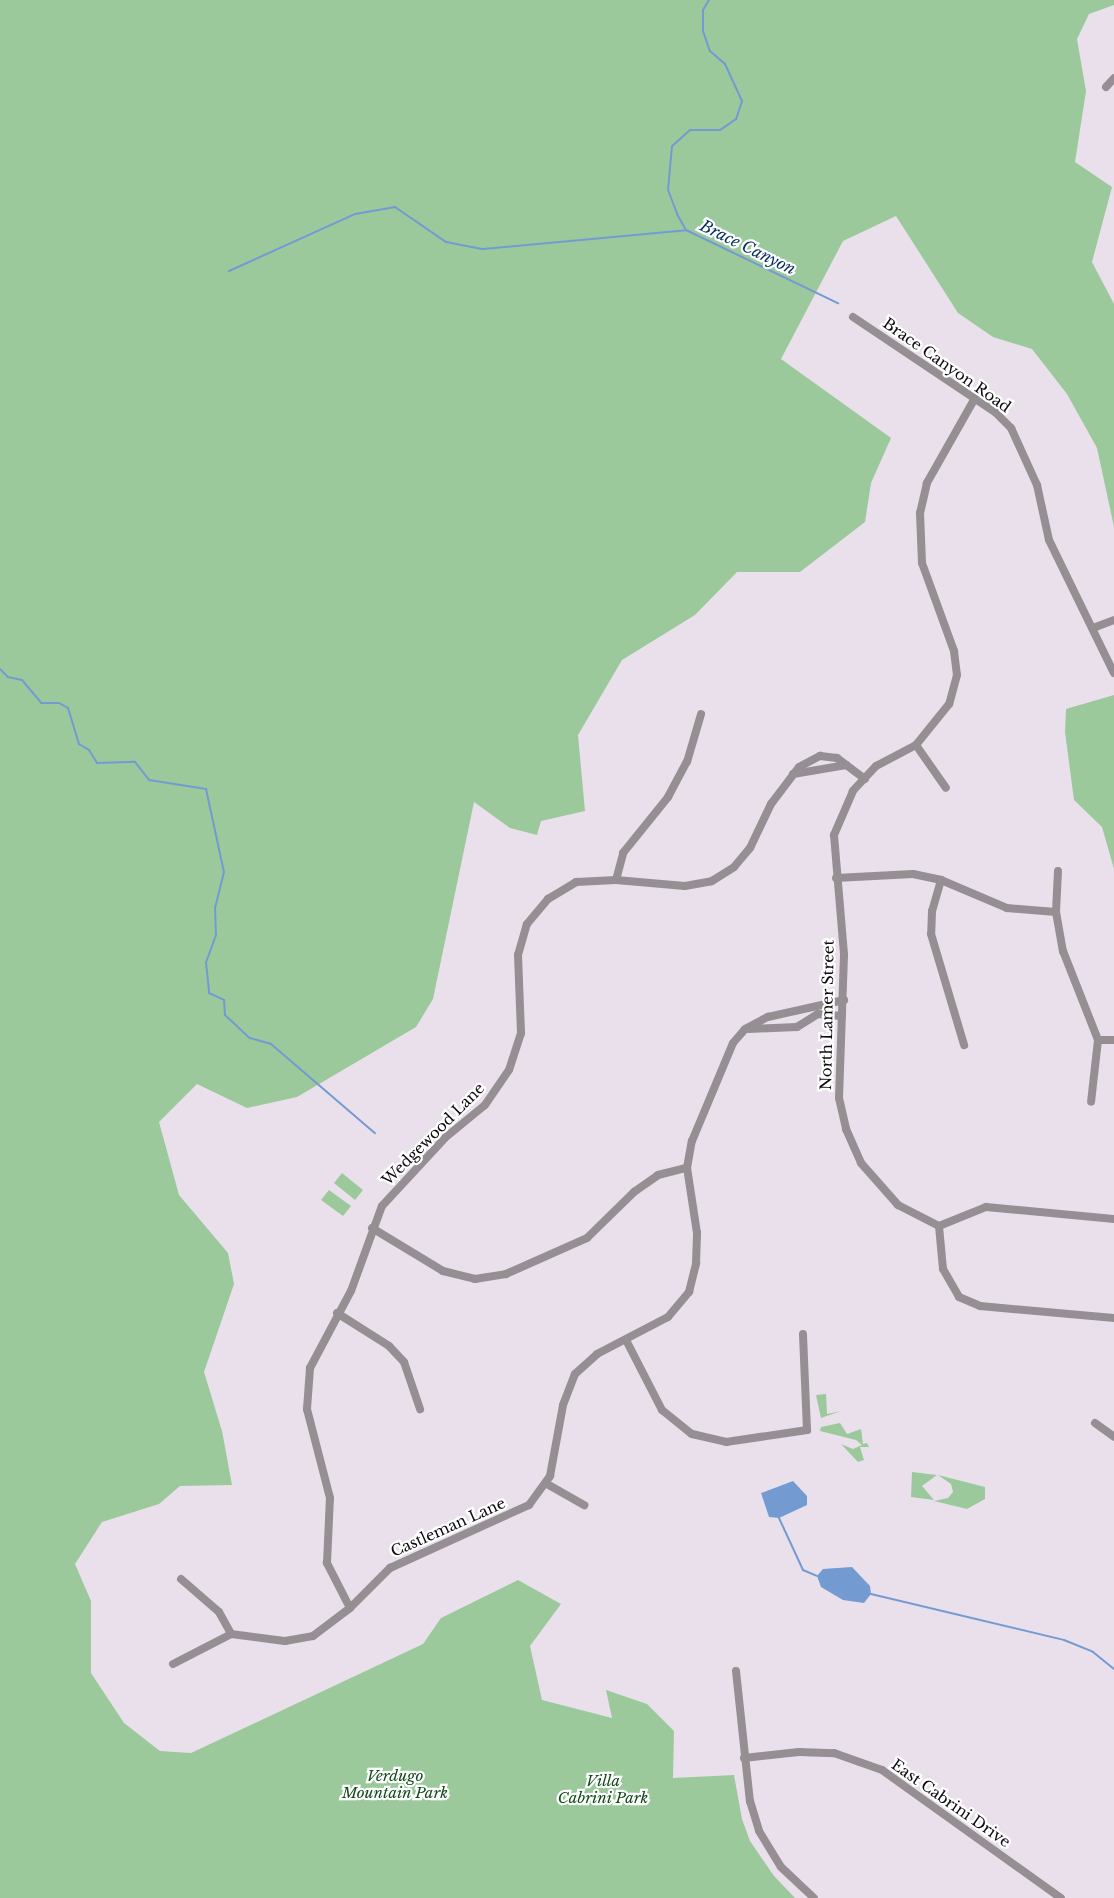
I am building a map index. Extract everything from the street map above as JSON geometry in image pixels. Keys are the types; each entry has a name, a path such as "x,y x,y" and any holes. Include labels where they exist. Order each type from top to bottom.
{"street":[{"path":"1106,87 1114,78"},
{"name":"Brace Canyon Road","path":"853,317 975,398 1011,428 1021,443 1037,485 1049,540 1114,674"},
{"name":"North Lamer Street","path":"939,1226 898,1205 886,1194 852,1145 838,1083 844,1000 834,835 840,814 876,766 916,745 949,704 957,675 954,651 922,563 920,513 927,483 975,398"},
{"path":"1093,628 1114,620"},
{"path":"616,880 623,853 668,797 687,762 701,714"},
{"path":"916,745 946,788"},
{"name":"Wedgewood Lane","path":"350,1608 327,1563 330,1498 307,1409 310,1368 337,1313 351,1292 372,1228 382,1206 407,1177 485,1105 509,1070 521,1033 518,955 527,924 548,899 576,882 616,880 685,886 712,881 734,867 750,848 771,804 793,774 820,756 837,758 865,779"},
{"path":"793,774 846,765"},
{"path":"1058,871 1056,912 1063,951 1098,1040 1091,1102"},
{"path":"836,878 887,873 941,880 1007,908 1056,912"},
{"path":"941,880 932,911 932,934 964,1045"},
{"path":"584,1505 547,1484 563,1404 575,1374 597,1354 668,1317 688,1292 696,1263 696,1233 687,1168 692,1141 709,1095 733,1043 745,1029 768,1017 844,1000"},
{"path":"745,1029 797,1028 818,1014 842,1016"},
{"path":"1098,1040 1114,1040"},
{"path":"372,1228 443,1271 475,1279 506,1274 587,1238 633,1192 658,1175 687,1168"},
{"path":"1114,1219 986,1207 939,1226 943,1269 959,1297 980,1306 1114,1318"},
{"path":"337,1313 389,1346 404,1362 420,1409"},
{"path":"626,1340 658,1404 693,1434 708,1440 741,1441 800,1434 807,1427 803,1334"},
{"path":"1095,1423 1114,1437"},
{"name":"Castleman Lane","path":"231,1634 301,1640 329,1627 390,1568 451,1538 510,1516 529,1504 547,1484"},
{"path":"173,1664 231,1634 219,1612 181,1579"},
{"path":"736,1671 744,1758 759,1831 781,1867 814,1898"},
{"name":"East Cabrini Drive","path":"744,1758 799,1752 834,1753 882,1770 1061,1898"}],"green space":[{"path":"0,0 1114,0 1114,5 1089,14 1077,39 1086,91 1075,162 1112,187 1092,262 1114,304 1114,527 1097,448 1067,394 1032,349 993,337 958,313 896,216 843,241 781,359 891,438 871,483 865,522 800,572 737,572 695,615 622,660 578,735 585,811 541,821 537,835 510,828 474,802 433,999 416,1027 297,1097 247,1108 197,1084 159,1122 179,1195 228,1253 234,1284 204,1372 222,1431 232,1485 180,1486 159,1504 102,1522 75,1564 91,1601 91,1673 124,1723 160,1751 191,1753 423,1644 441,1618 518,1580 561,1604 530,1646 542,1700 612,1718 606,1690 647,1704 674,1731 673,1778 734,1775 742,1819 750,1841 774,1876 795,1898 0,1898"},
{"path":"1114,695 1114,869 1102,827 1074,800 1065,732 1066,709"},
{"path":"342,1173 363,1190 355,1200 334,1183"},
{"path":"329,1190 351,1206 343,1216 321,1200"},
{"path":"826,1394 827,1414 841,1411 821,1418 816,1395"},
{"path":"840,1423 847,1434 861,1429 863,1444 867,1443 869,1447 860,1447 864,1460 858,1462 841,1444 853,1449 862,1445 856,1440 820,1431 821,1427"},
{"path":"912,1472 937,1475 922,1486 934,1500 911,1497"},
{"path":"938,1475 985,1487 985,1499 967,1509 934,1501 948,1498 953,1492 951,1484"}],"water":[{"path":"793,1481 807,1496 807,1505 779,1518 769,1517 761,1493"},
{"path":"852,1567 870,1586 871,1594 864,1603 843,1600 821,1587 817,1576 823,1569"}],"waterway":[{"name":"Brace Canyon","path":"709,0 703,10 703,31 710,51 725,64 742,101 736,119 720,130 690,130 672,146 668,190 677,214 686,230 838,303"},
{"path":"229,271 355,214 395,207 446,242 483,249 686,230"},
{"path":"0,669 8,677 22,680 41,703 59,703 68,708 79,744 89,750 97,763 135,762 149,780 206,789 224,872 215,907 216,935 206,962 209,993 224,1000 225,1015 250,1038 271,1044 375,1133"},
{"path":"779,1518 803,1570 817,1576"},
{"path":"871,1594 1064,1640 1093,1652 1114,1669"}],"park label":[{"name":"Verdugo Mountain Park","path":"395,1784"},
{"name":"Villa Cabrini Park","path":"603,1788"}]}
